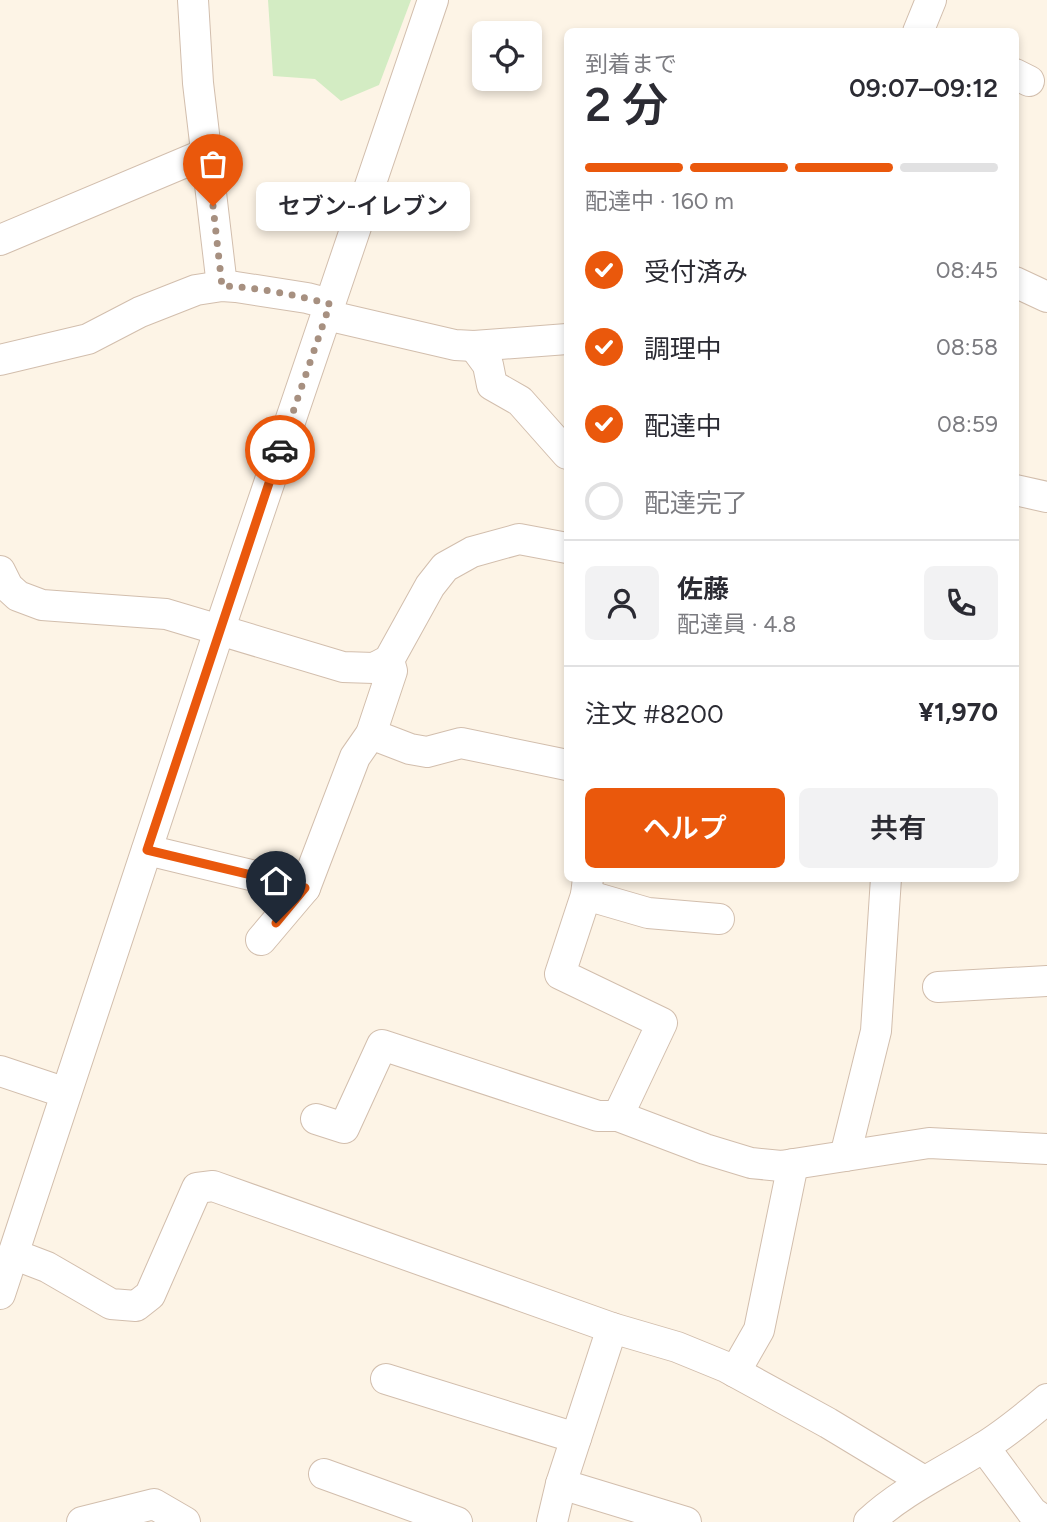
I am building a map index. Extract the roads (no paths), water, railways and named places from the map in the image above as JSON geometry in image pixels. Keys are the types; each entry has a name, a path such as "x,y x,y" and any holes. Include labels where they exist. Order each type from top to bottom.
{"street":[{"path":"192,0 198,83 222,286"},
{"path":"0,1294 10,1241 66,1093 433,0"},
{"path":"0,240 207,153"},
{"path":"1019,284 1047,298"},
{"path":"0,360 88,339 140,312 196,290 222,286 307,298 328,310 455,345 564,340"},
{"path":"474,346 488,365 492,385 520,401 564,451"},
{"path":"1019,491 1047,497"},
{"path":"0,571 8,587 18,596 42,605 166,614 343,667 374,668 389,660 430,586 446,567 472,552 519,539 564,547"},
{"path":"261,940 305,888 355,757 371,734 392,671 389,660"},
{"path":"371,734 410,749 427,752 461,743 564,764"},
{"path":"147,850 305,888"},
{"path":"845,1156 876,1031 886,882"},
{"path":"618,1116 662,1023 560,974 587,887 648,912 719,919"},
{"path":"938,987 1047,981"},
{"path":"316,1119 344,1128 382,1045 598,1116 618,1116 705,1149 751,1163 781,1166 929,1143 1047,1149"},
{"path":"0,1071 66,1093"},
{"path":"735,1372 759,1330 793,1164"},
{"path":"10,1241 47,1267 111,1304 136,1306 150,1295 197,1188 213,1186 612,1328 677,1347 735,1372 925,1481"},
{"path":"552,1522 561,1484 612,1328"},
{"path":"386,1379 576,1438"},
{"path":"869,1522 925,1481 984,1447 1047,1399"},
{"path":"984,1447 1032,1512 1046,1522"},
{"path":"324,1474 457,1522"},
{"path":"561,1484 686,1522"},
{"path":"82,1522 154,1504 185,1522"}],"place":[{"name":"セブン-イレブン","path":"213,206"}]}
